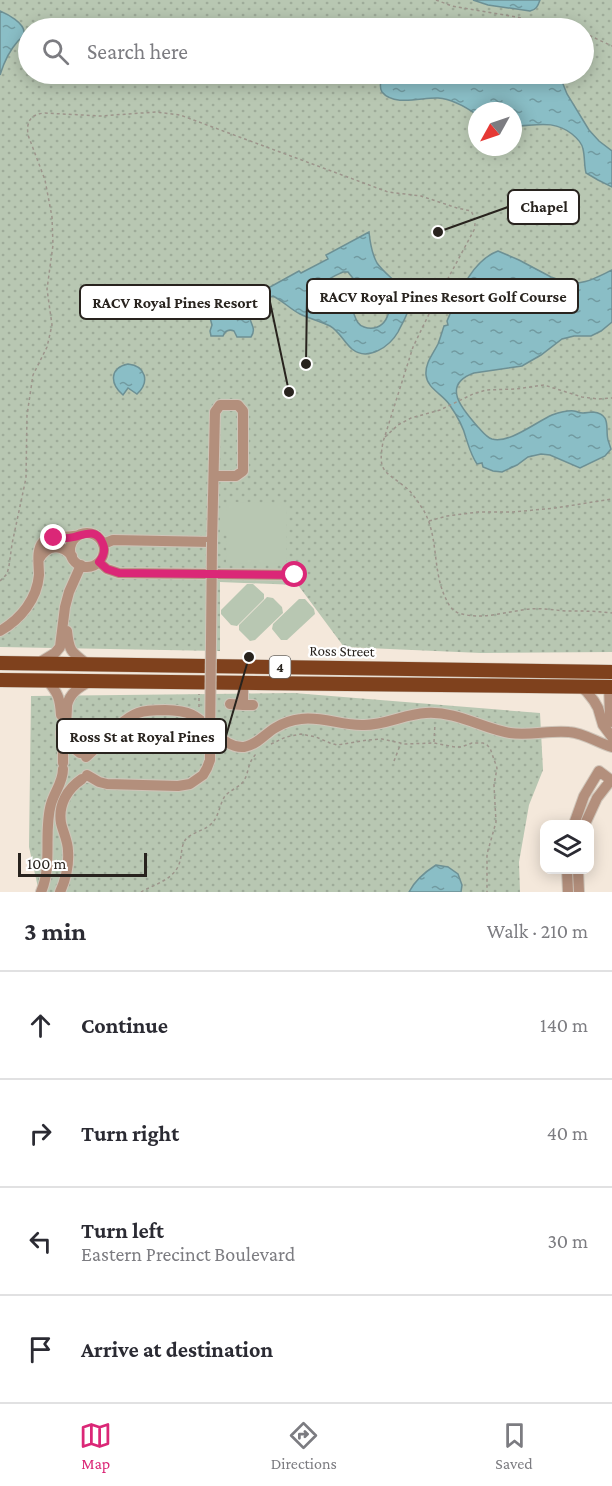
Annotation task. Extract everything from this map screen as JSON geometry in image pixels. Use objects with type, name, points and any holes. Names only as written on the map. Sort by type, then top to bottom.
[{"type":"main road","name":"Ross Street","points":[[0,663],[612,672]]},
{"type":"main road","points":[[586,672],[611,687]]},
{"type":"main road","name":"4","points":[[0,680],[611,687]]},
{"type":"street","points":[[83,755],[74,753],[65,758],[63,766],[66,776],[77,780],[84,777],[106,784],[164,785],[186,778],[197,771],[206,756],[214,412],[220,405],[238,405],[243,411],[243,471],[236,476],[214,476]]},
{"type":"street","points":[[0,631],[17,619],[31,602],[38,583],[40,546],[45,541],[51,538],[69,538],[79,535],[87,533],[93,534],[103,544],[104,554],[99,562],[88,567],[75,562],[70,550],[72,543],[79,535]]},
{"type":"street","points":[[103,544],[111,540],[212,542]]},
{"type":"street","points":[[39,560],[42,554],[55,548],[64,549],[72,556]]},
{"type":"street","points":[[99,562],[107,569],[122,573],[295,575]]},
{"type":"street","points":[[37,664],[56,653],[60,647],[65,607],[81,566]]},
{"type":"street","points":[[65,607],[69,645],[75,655],[87,664]]},
{"type":"street","points":[[41,892],[47,858],[49,813],[62,781],[63,766],[60,701],[55,689],[47,680]]},
{"type":"street","points":[[60,892],[68,862],[68,846],[61,822],[63,805],[71,787],[84,777],[90,766],[83,755],[75,750],[68,741],[67,705],[68,700],[77,689],[92,681]]},
{"type":"street","points":[[230,704],[248,705],[243,683]]},
{"type":"street","points":[[581,687],[594,701],[603,725],[612,737]]},
{"type":"street","points":[[611,687],[611,715]]},
{"type":"street","points":[[83,755],[130,717],[141,712],[156,710],[189,713],[225,742],[245,747],[275,728],[297,719],[309,718],[342,724],[368,725],[411,715],[435,713],[455,716],[510,733],[574,732],[612,747]]},
{"type":"street","points":[[576,820],[581,804],[599,771],[608,771],[611,780],[603,792],[601,791],[587,820]]},
{"type":"street","points":[[591,784],[601,791]]},
{"type":"street","points":[[567,874],[568,892]]},
{"type":"street","points":[[578,874],[579,892]]},
{"type":"path","points":[[436,0],[452,6],[521,18]]},
{"type":"path","points":[[594,38],[612,46]]},
{"type":"path","points":[[0,581],[7,574],[26,478],[27,415],[33,375],[47,347],[52,325],[47,289],[53,245],[52,217],[45,180],[27,128],[31,117],[38,114],[100,116],[156,112],[180,115],[377,189],[421,196],[471,211],[476,223],[474,230],[413,347],[384,437],[381,451],[382,467],[411,492],[429,521],[433,532],[434,556],[441,587],[454,611],[460,614],[493,615],[535,609],[612,613]]},
{"type":"path","points":[[384,437],[411,418],[440,410],[486,390],[544,385],[582,397],[612,398]]},
{"type":"path","points":[[429,521],[478,512],[548,509],[612,499]]},
{"type":"path","points":[[199,693],[199,711]]},
{"type":"path","points":[[192,722],[186,733],[207,741]]},
{"type":"path","points":[[434,743],[435,724]]},
{"type":"path","points":[[269,745],[285,737],[302,734],[337,745],[375,739],[401,743],[434,743],[455,747],[472,743],[487,745],[496,763],[497,774],[494,785],[496,816],[488,849],[487,892]]},
{"type":"path","points":[[394,761],[401,743]]},
{"type":"path","points":[[141,892],[168,878],[176,870],[180,864],[184,841],[211,825],[224,799],[232,789],[242,784],[250,762],[261,750]]},
{"type":"green space","points":[[0,0],[612,0],[612,652],[481,653],[344,647],[298,585],[220,582],[220,651],[0,647]]},
{"type":"green space","points":[[227,502],[287,503],[286,564],[226,563],[227,532],[220,532],[220,511],[226,511]]},
{"type":"green space","points":[[247,584],[253,584],[264,594],[264,599],[237,626],[231,625],[221,614],[221,610]]},
{"type":"green space","points":[[267,597],[273,598],[282,607],[283,613],[255,640],[250,641],[239,630],[239,625]]},
{"type":"green space","points":[[299,599],[305,599],[314,609],[315,614],[287,640],[281,640],[272,629],[273,624]]},
{"type":"green space","points":[[294,693],[540,713],[543,770],[529,805],[519,862],[520,892],[39,892],[29,847],[31,696]]},
{"type":"water","points":[[473,0],[540,0],[534,10],[530,11],[488,5]]},
{"type":"water","points":[[0,11],[18,21],[18,41],[9,53],[0,75]]},
{"type":"water","points":[[380,84],[563,84],[589,130],[612,151],[612,187],[586,173],[582,145],[565,129],[544,124],[522,125],[522,102],[468,102],[468,109],[443,99],[394,99],[387,97],[381,90]]},
{"type":"water","points":[[369,232],[377,263],[401,288],[408,302],[406,315],[398,332],[384,347],[371,353],[358,353],[330,326],[300,314],[273,296],[266,299],[249,315],[253,328],[251,337],[237,337],[234,331],[230,330],[223,336],[211,336],[212,325],[209,314],[244,294],[250,298],[299,271],[301,273],[328,259],[326,255]],"holes":[[[343,272],[348,272],[359,284],[377,290],[385,296],[388,302],[388,314],[386,320],[377,327],[361,325],[346,303],[325,292],[323,288],[326,282]]]},
{"type":"water","points":[[498,251],[562,282],[577,283],[612,270],[612,322],[601,331],[591,336],[562,339],[522,366],[474,373],[458,384],[456,391],[466,413],[484,434],[492,439],[499,440],[514,435],[552,415],[563,412],[599,413],[605,419],[611,449],[605,456],[580,468],[550,455],[541,454],[528,457],[502,472],[483,467],[482,463],[477,464],[457,416],[427,380],[428,363],[444,326],[448,325],[447,321],[466,280],[480,263]]},
{"type":"water","points":[[128,364],[139,368],[145,380],[137,394],[128,388],[123,395],[116,386],[114,377],[117,369]]},
{"type":"water","points":[[436,865],[448,867],[458,874],[462,885],[461,892],[409,892],[428,870]]},
{"type":"place","name":"Chapel","points":[[438,232]]},
{"type":"place","name":"RACV Royal Pines Resort Golf Course","points":[[306,364]]},
{"type":"place","name":"RACV Royal Pines Resort","points":[[289,392]]},
{"type":"place","name":"Ross St at Royal Pines","points":[[249,657]]},
{"type":"route","points":[[54,538],[71,537],[84,533],[96,535],[104,547],[103,557],[99,562],[107,569],[119,573],[295,575]]}]
